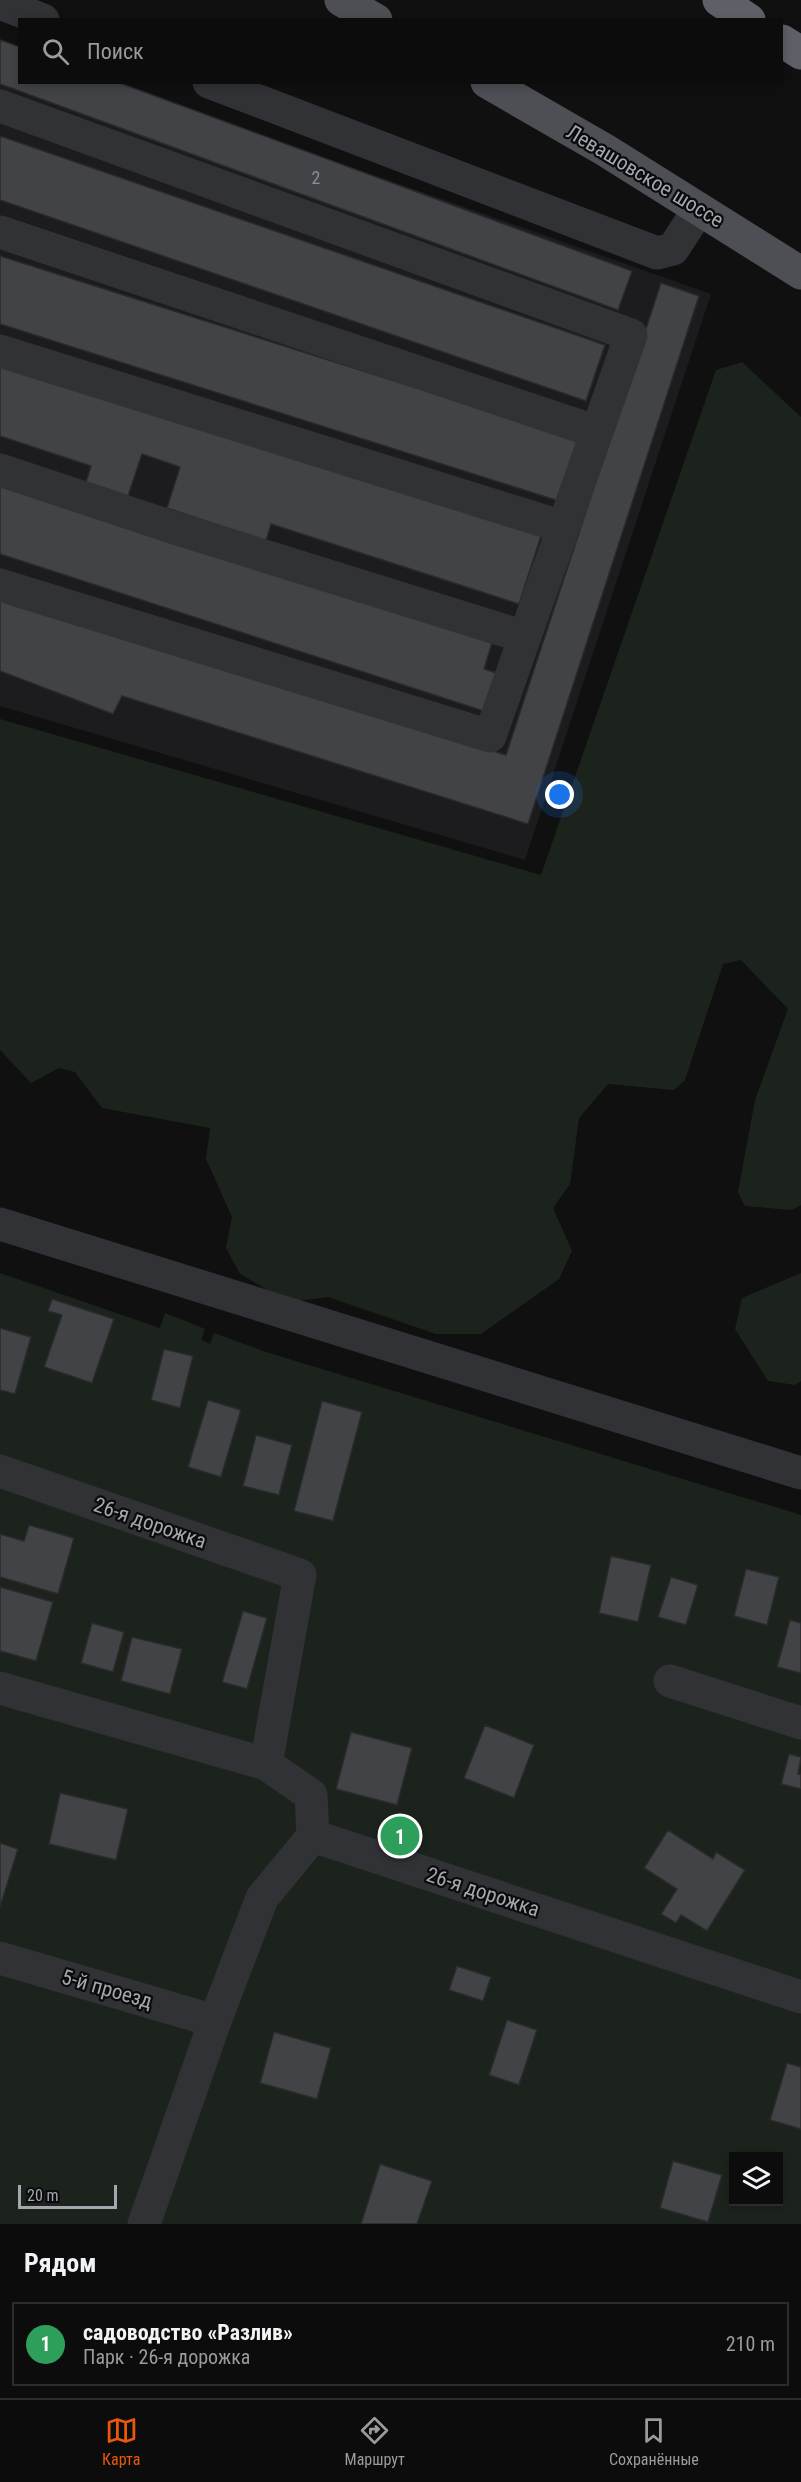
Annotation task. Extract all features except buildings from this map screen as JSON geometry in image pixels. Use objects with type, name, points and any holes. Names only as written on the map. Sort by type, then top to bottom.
[{"type":"highway","points":[[719,0],[746,18]]},
{"type":"highway","points":[[783,42],[801,53]]},
{"type":"main road","points":[[341,0],[372,18]]},
{"type":"main road","name":"Левашовское шоссе","points":[[490,84],[605,150],[801,273]]},
{"type":"street","points":[[0,3],[38,18]]},
{"type":"street","points":[[214,84],[657,253],[673,249],[699,209]]},
{"type":"street","points":[[0,106],[631,336],[490,736],[0,585]]},
{"type":"street","points":[[0,232],[597,432]]},
{"type":"street","points":[[0,351],[563,527]]},
{"type":"street","points":[[0,470],[178,529],[525,637]]},
{"type":"street","points":[[0,1224],[801,1473]]},
{"type":"street","name":"26-я дорожка","points":[[0,1472],[300,1575],[266,1764]]},
{"type":"street","points":[[670,1681],[801,1723]]},
{"type":"street","points":[[0,1688],[266,1764],[311,1795],[314,1836],[262,1898],[215,2020],[144,2224]]},
{"type":"street","name":"26-я дорожка","points":[[314,1836],[801,1997]]},
{"type":"street","name":"5-й проезд","points":[[0,1958],[215,2020]]},
{"type":"shaded area","points":[[0,42],[18,78],[18,84],[116,84],[711,294],[525,860],[0,706]]},
{"type":"shaded area","points":[[742,362],[801,417],[801,1205],[792,1210],[745,1206],[738,1192],[755,1100],[788,1009],[741,960],[723,964],[685,1080],[674,1090],[608,1084],[579,1118],[570,1184],[553,1208],[572,1251],[559,1279],[481,1334],[436,1334],[328,1297],[288,1302],[240,1274],[226,1248],[232,1217],[206,1159],[210,1128],[102,1108],[75,1072],[59,1068],[31,1083],[0,1050],[0,719],[541,875],[716,370]]},
{"type":"shaded area","points":[[0,1273],[160,1328],[165,1313],[205,1329],[201,1340],[210,1344],[214,1333],[266,1352],[801,1515],[801,2224],[0,2224]]},
{"type":"shaded area","points":[[801,1273],[801,1381],[795,1385],[768,1381],[735,1329],[742,1298]]},
{"type":"place","name":"садоводство «Разлив»","points":[[400,1836]]}]
